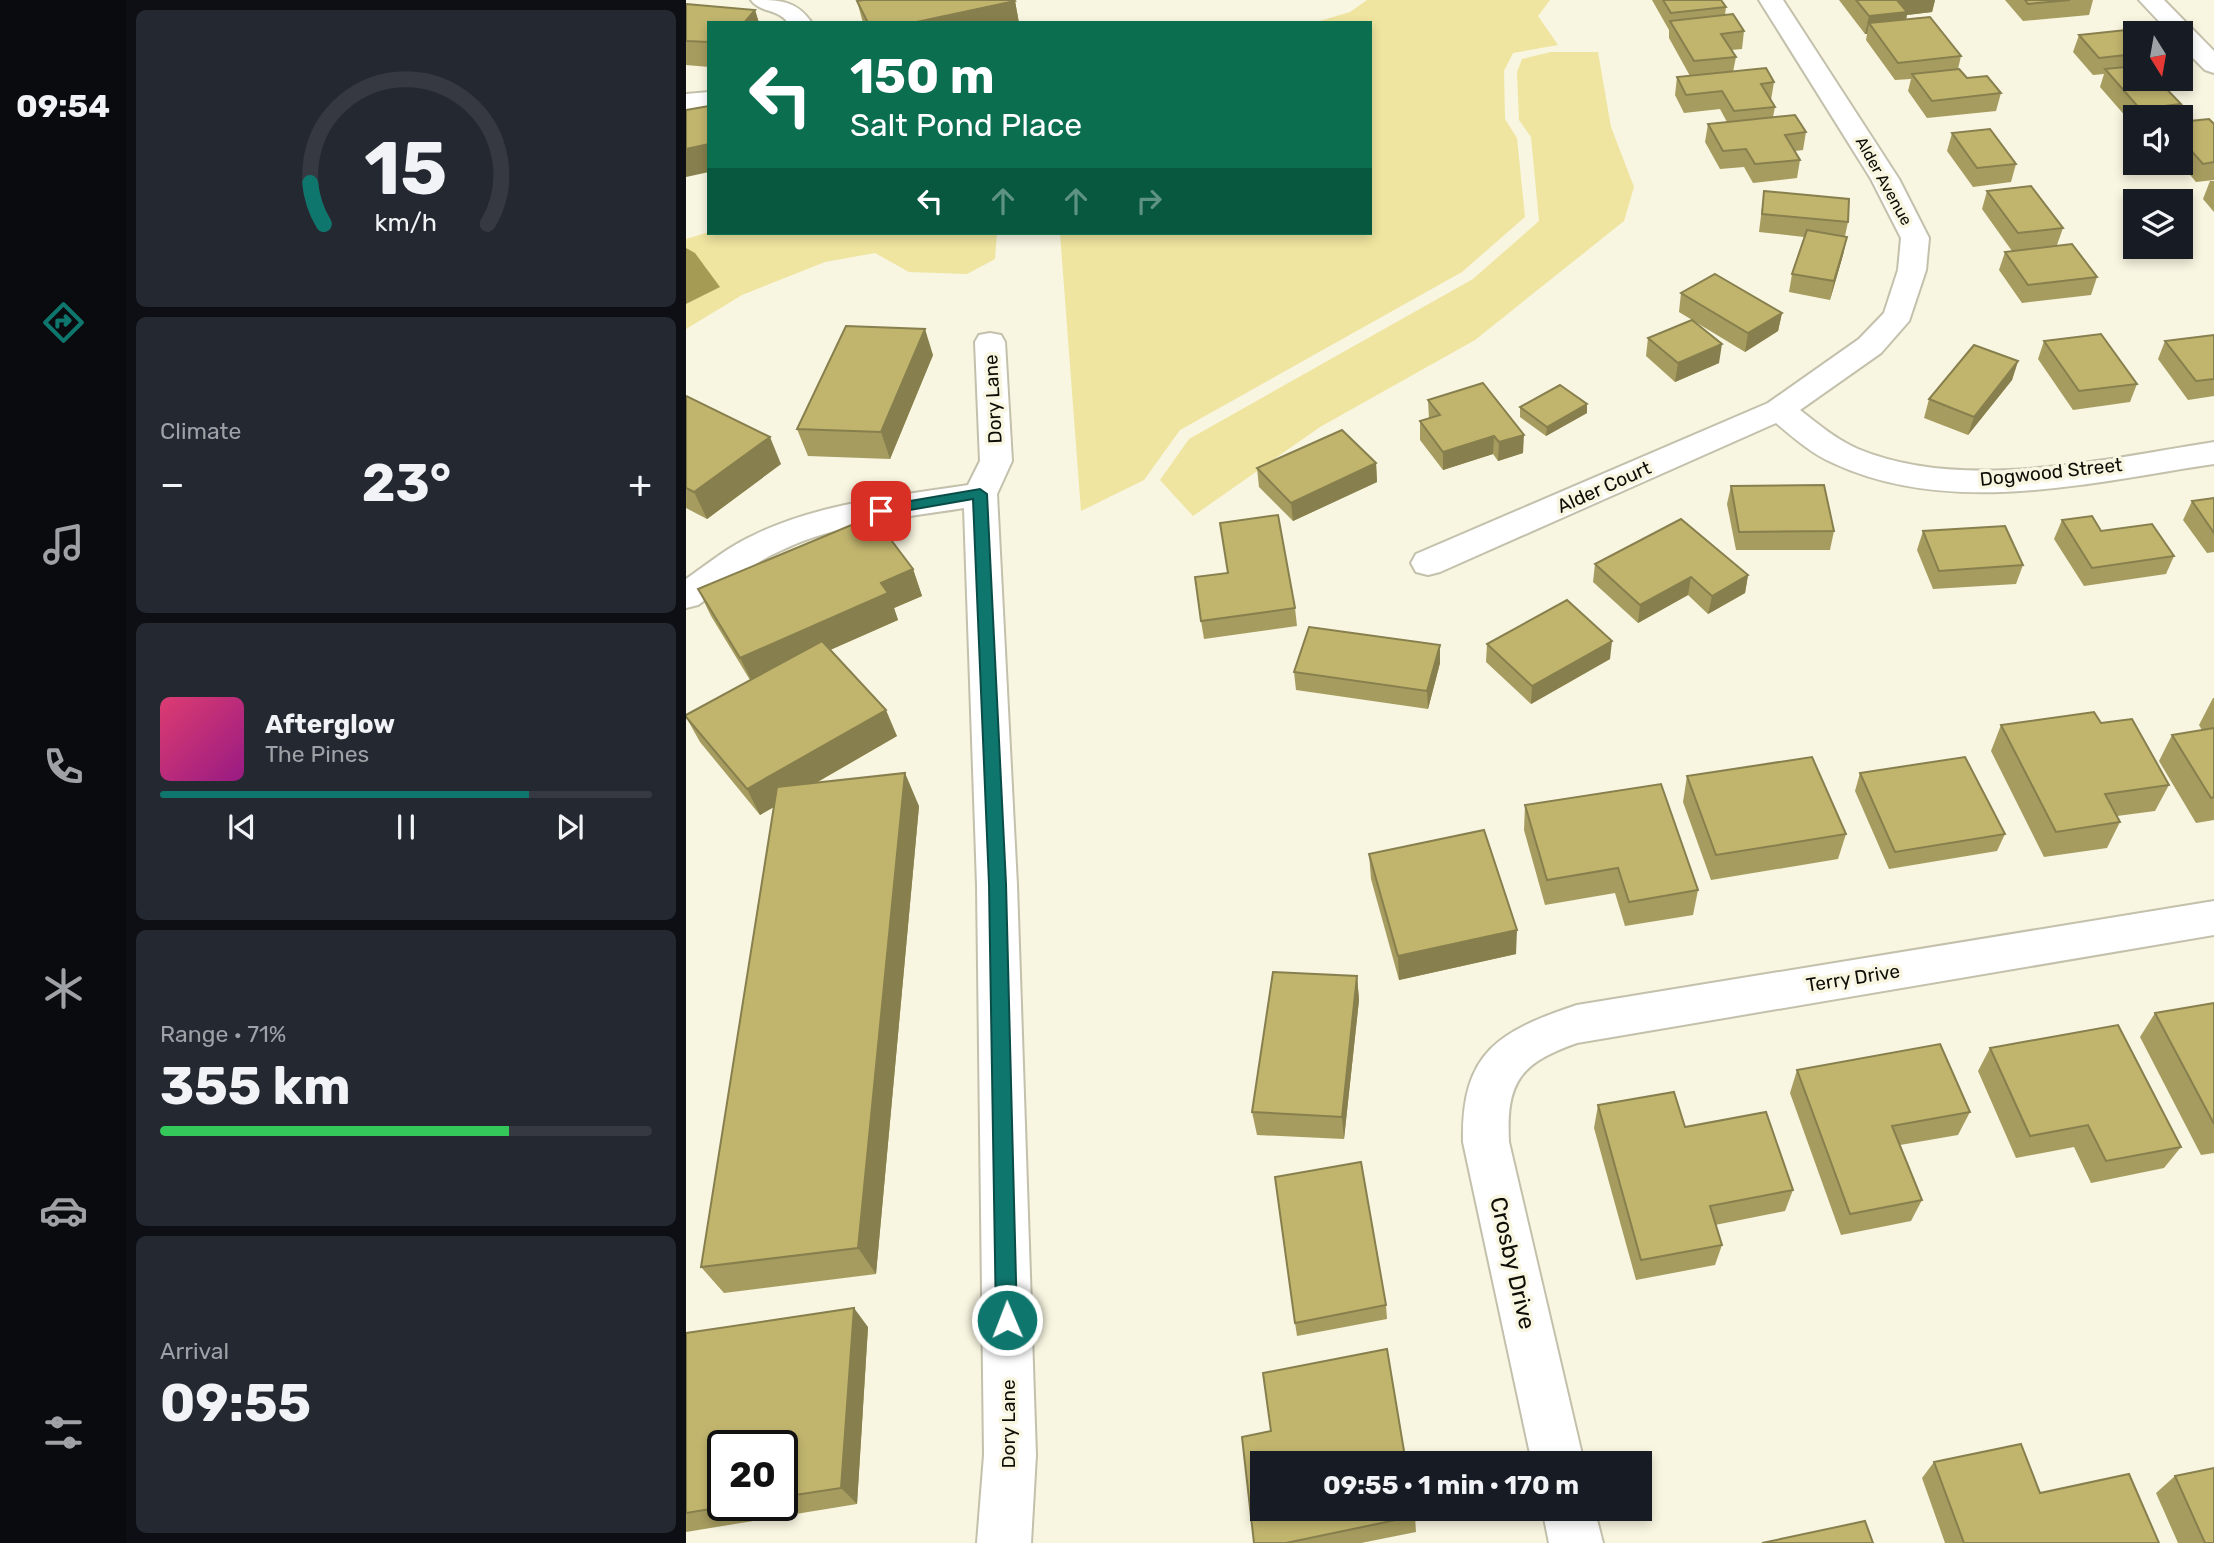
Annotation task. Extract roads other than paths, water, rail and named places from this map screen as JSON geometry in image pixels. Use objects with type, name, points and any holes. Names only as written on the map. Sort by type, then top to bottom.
[{"type":"street","points":[[763,0],[793,11],[799,21]]},
{"type":"street","name":"Alder Avenue","points":[[1771,0],[1885,179],[1915,238],[1912,270],[1898,315],[1870,346],[1779,410]]},
{"type":"street","points":[[2151,0],[2214,65]]},
{"type":"street","points":[[686,102],[707,100]]},
{"type":"street","name":"Dory Lane","points":[[990,342],[996,461],[980,494],[997,884],[1010,1455],[1004,1543]]},
{"type":"street","name":"Dogwood Street","points":[[1779,410],[1846,456],[1901,473],[1938,478],[1986,481],[2022,478],[2214,453]]},
{"type":"street","name":"Alder Court","points":[[1428,563],[1779,410]]},
{"type":"street","points":[[686,596],[765,544],[831,519],[980,494]]},
{"type":"street","name":"Terry Drive","points":[[1501,1064],[1537,1037],[1577,1024],[2214,918]]},
{"type":"street","name":"Crosby Drive","points":[[1501,1064],[1485,1105],[1486,1142],[1555,1451]]},
{"type":"street","points":[[1571,1521],[1576,1543]]}]
